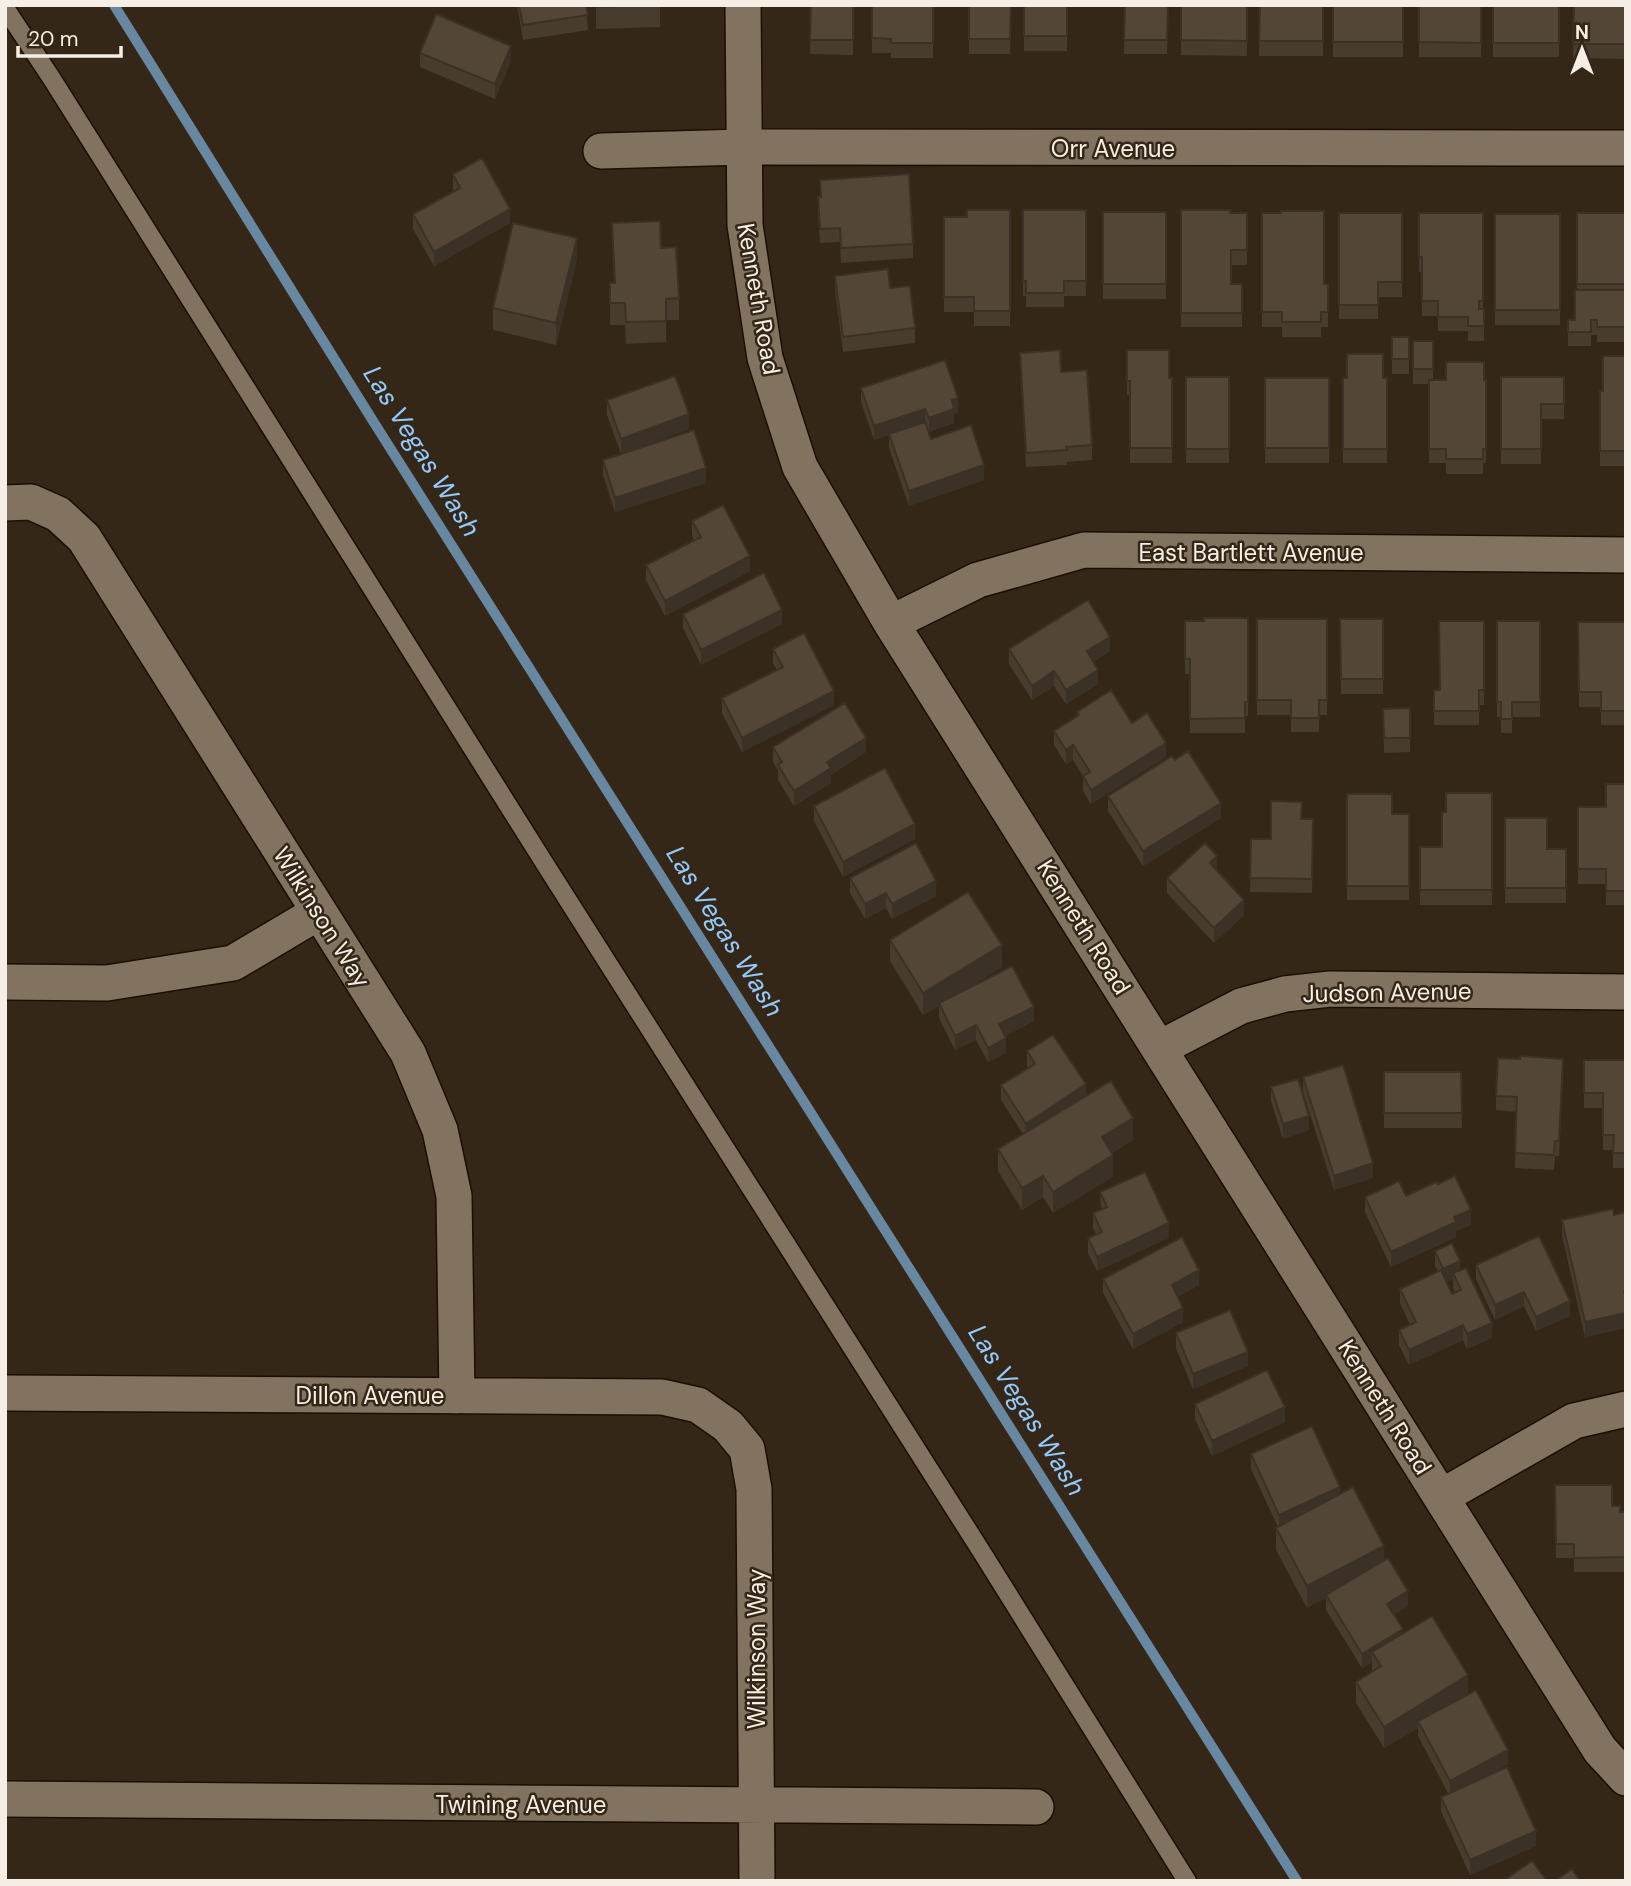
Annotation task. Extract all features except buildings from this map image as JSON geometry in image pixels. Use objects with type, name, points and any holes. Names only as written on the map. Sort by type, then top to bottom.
[{"type":"street","name":"Kenneth Road","points":[[743,5],[745,225],[765,358],[800,467],[891,623],[1600,1750],[1626,1778]]},
{"type":"street","name":"Orr Avenue","points":[[601,151],[744,147],[1626,148]]},
{"type":"street","name":"Wilkinson Way","points":[[18,502],[58,514],[84,538],[408,1053],[440,1130],[454,1196],[457,1396]]},
{"type":"street","name":"East Bartlett Avenue","points":[[891,623],[978,580],[1084,550],[1626,555]]},
{"type":"street","points":[[5,982],[107,983],[233,962],[319,912]]},
{"type":"street","name":"Judson Avenue","points":[[1160,1048],[1241,1006],[1285,994],[1330,989],[1626,992]]},
{"type":"street","name":"Dillon Avenue","points":[[5,1393],[662,1397],[698,1405],[728,1426]]},
{"type":"street","points":[[1441,1497],[1574,1421],[1626,1409]]},
{"type":"street","name":"Wilkinson Way","points":[[728,1426],[747,1449],[754,1489],[757,1881]]},
{"type":"street","name":"Twining Avenue","points":[[5,1799],[1036,1807]]},
{"type":"lane","points":[[5,8],[1187,1881]]},
{"type":"waterway","name":"Las Vegas Wash","points":[[114,5],[373,421],[1297,1881]]}]
